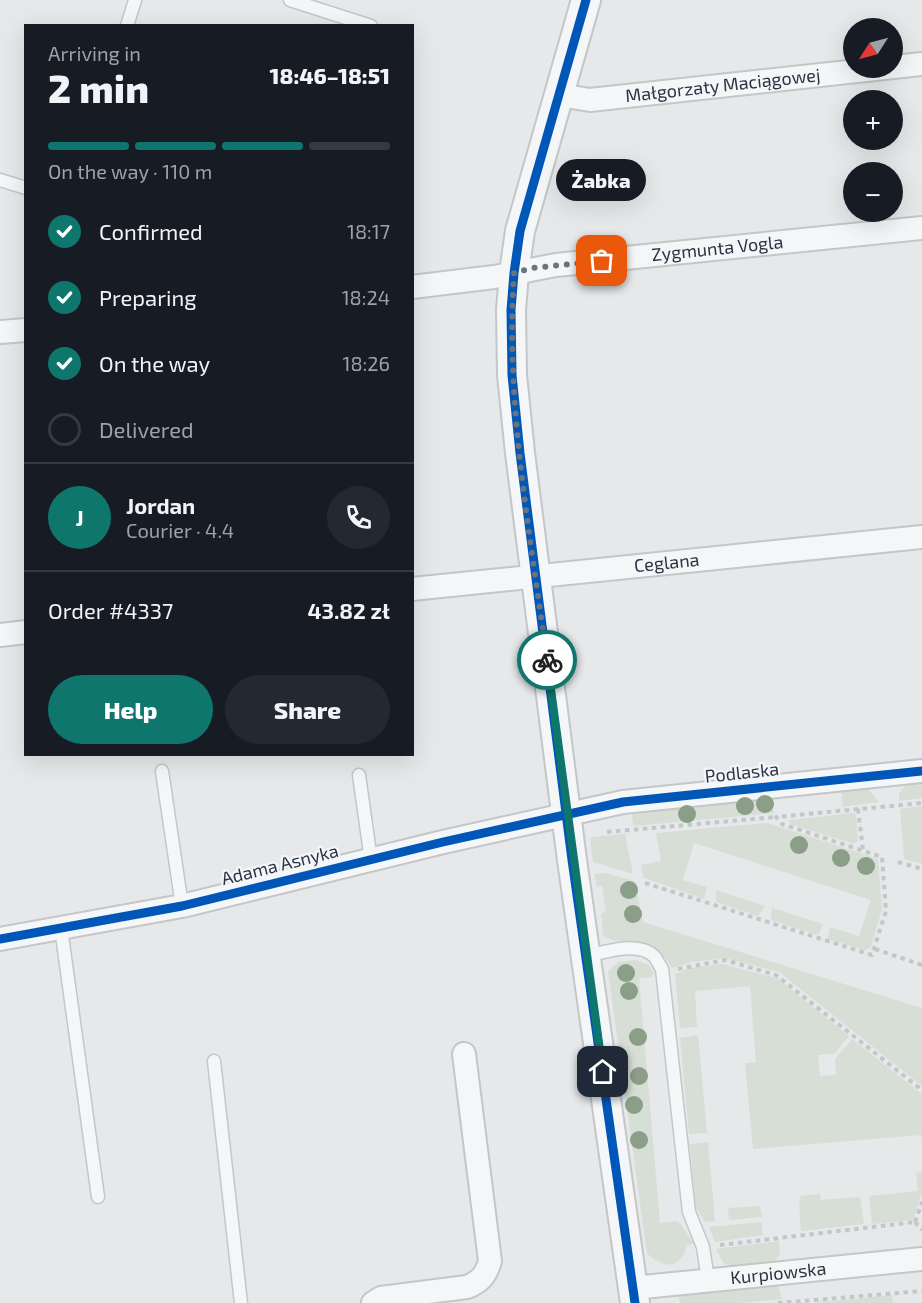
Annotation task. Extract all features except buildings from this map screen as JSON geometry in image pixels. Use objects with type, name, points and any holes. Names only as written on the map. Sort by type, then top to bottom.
[{"type":"street","points":[[586,0],[520,231],[511,310],[512,375],[566,814],[634,1296]]},
{"type":"street","name":"Małgorzaty Maciągowej","points":[[559,95],[590,100],[922,64]]},
{"type":"street","name":"Zygmunta Vogla","points":[[414,287],[568,264],[922,228]]},
{"type":"street","points":[[0,333],[24,330]]},
{"type":"street","name":"Ceglana","points":[[414,589],[922,537]]},
{"type":"street","points":[[0,635],[24,632]]},
{"type":"street","name":"Podlaska","points":[[566,814],[623,802],[922,771]]},
{"type":"street","name":"Adama Asnyka","points":[[0,939],[182,906],[566,814]]},
{"type":"street","points":[[373,1303],[381,1298],[467,1287],[478,1282],[486,1272],[490,1261],[464,1054]]},
{"type":"street","name":"Kurpiowska","points":[[634,1296],[708,1280],[922,1259]]},
{"type":"lane","points":[[128,24],[135,0]]},
{"type":"lane","points":[[290,0],[365,24]]},
{"type":"lane","points":[[0,180],[24,187]]},
{"type":"lane","points":[[162,771],[182,906]]},
{"type":"lane","points":[[358,775],[371,860]]},
{"type":"lane","points":[[61,928],[98,1197]]},
{"type":"lane","points":[[586,956],[635,948],[644,950],[654,957],[663,973],[688,1212],[703,1247],[708,1280]]},
{"type":"lane","points":[[214,1060],[241,1303]]},
{"type":"path","points":[[600,832],[922,803]]},
{"type":"path","points":[[858,809],[863,850]]},
{"type":"path","points":[[645,883],[872,955],[886,906],[882,857],[782,824],[776,817]]},
{"type":"path","points":[[898,862],[922,869]]},
{"type":"path","points":[[875,949],[922,965]]},
{"type":"path","points":[[663,973],[694,964],[725,960],[776,975],[922,1090]]},
{"type":"path","points":[[915,1222],[922,1202]]},
{"type":"path","points":[[703,1247],[915,1222]]},
{"type":"path","points":[[915,1222],[922,1230]]},
{"type":"path","points":[[778,1303],[899,1291],[922,1291]]},
{"type":"shaded area","points":[[922,782],[922,798],[899,801],[899,794],[906,784]]},
{"type":"shaded area","points":[[867,787],[879,802],[843,807],[841,790]]},
{"type":"shaded area","points":[[770,796],[774,813],[634,826],[632,820],[634,811]]},
{"type":"shaded area","points":[[922,806],[922,864],[904,859],[900,809]]},
{"type":"shaded area","points":[[853,813],[856,815],[858,841],[854,844],[790,824],[789,820]]},
{"type":"shaded area","points":[[768,823],[878,859],[882,909],[871,947],[865,950],[828,939],[830,927],[859,936],[871,900],[694,843],[683,880],[707,887],[704,899],[644,878],[641,865],[661,861],[656,833]]},
{"type":"shaded area","points":[[625,834],[633,874],[593,862],[590,840],[592,837]]},
{"type":"shaded area","points":[[605,873],[635,881],[643,922],[922,1008],[922,1086],[779,972],[725,958],[692,962],[672,968],[664,956],[649,945],[624,942],[603,936],[601,914],[606,911],[602,886],[597,887],[594,874]]},
{"type":"shaded area","points":[[716,890],[765,906],[758,916],[716,902]]},
{"type":"shaded area","points":[[772,908],[823,924],[818,935],[771,920]]},
{"type":"shaded area","points":[[636,960],[649,965],[654,973],[651,977],[639,978],[660,1223],[676,1221],[680,1223],[694,1244],[687,1245],[681,1259],[671,1264],[653,1259],[647,1253],[608,971],[619,962]]},
{"type":"shaded area","points":[[722,964],[777,978],[849,1036],[834,1054],[818,1055],[820,1076],[836,1075],[835,1059],[852,1039],[922,1094],[922,1140],[921,1135],[753,1149],[745,1063],[756,1062],[750,986],[695,991],[697,1027],[680,1028],[675,974],[690,968]]},
{"type":"shaded area","points":[[698,1035],[707,1133],[689,1134],[680,1038]]},
{"type":"shaded area","points":[[708,1142],[715,1221],[705,1222],[696,1208],[690,1144]]},
{"type":"shaded area","points":[[922,1172],[922,1192],[913,1220],[872,1224],[869,1196],[918,1191],[916,1173]]},
{"type":"shaded area","points":[[820,1194],[821,1200],[860,1197],[864,1224],[801,1231],[800,1196]]},
{"type":"shaded area","points":[[760,1206],[762,1217],[729,1220],[728,1208]]},
{"type":"shaded area","points":[[761,1222],[763,1235],[715,1242],[709,1227]]},
{"type":"shaded area","points":[[779,1241],[780,1253],[775,1261],[731,1266],[723,1263],[716,1249]]},
{"type":"shaded area","points":[[777,1284],[782,1299],[741,1303],[680,1303],[678,1293]]},
{"type":"shaded area","points":[[892,1295],[893,1303],[814,1303]]},
{"type":"cycle path","points":[[586,0],[520,231],[511,310],[512,375],[572,860],[635,1303]]},
{"type":"cycle path","points":[[0,939],[182,906],[443,842],[623,802],[922,771]]},
{"type":"way so far","points":[[547,660],[512,375],[511,310],[514,273],[532,268],[602,261]]},
{"type":"place","name":"Żabka","points":[[602,261]]},
{"type":"route","points":[[547,660],[572,860],[603,1072]]}]
